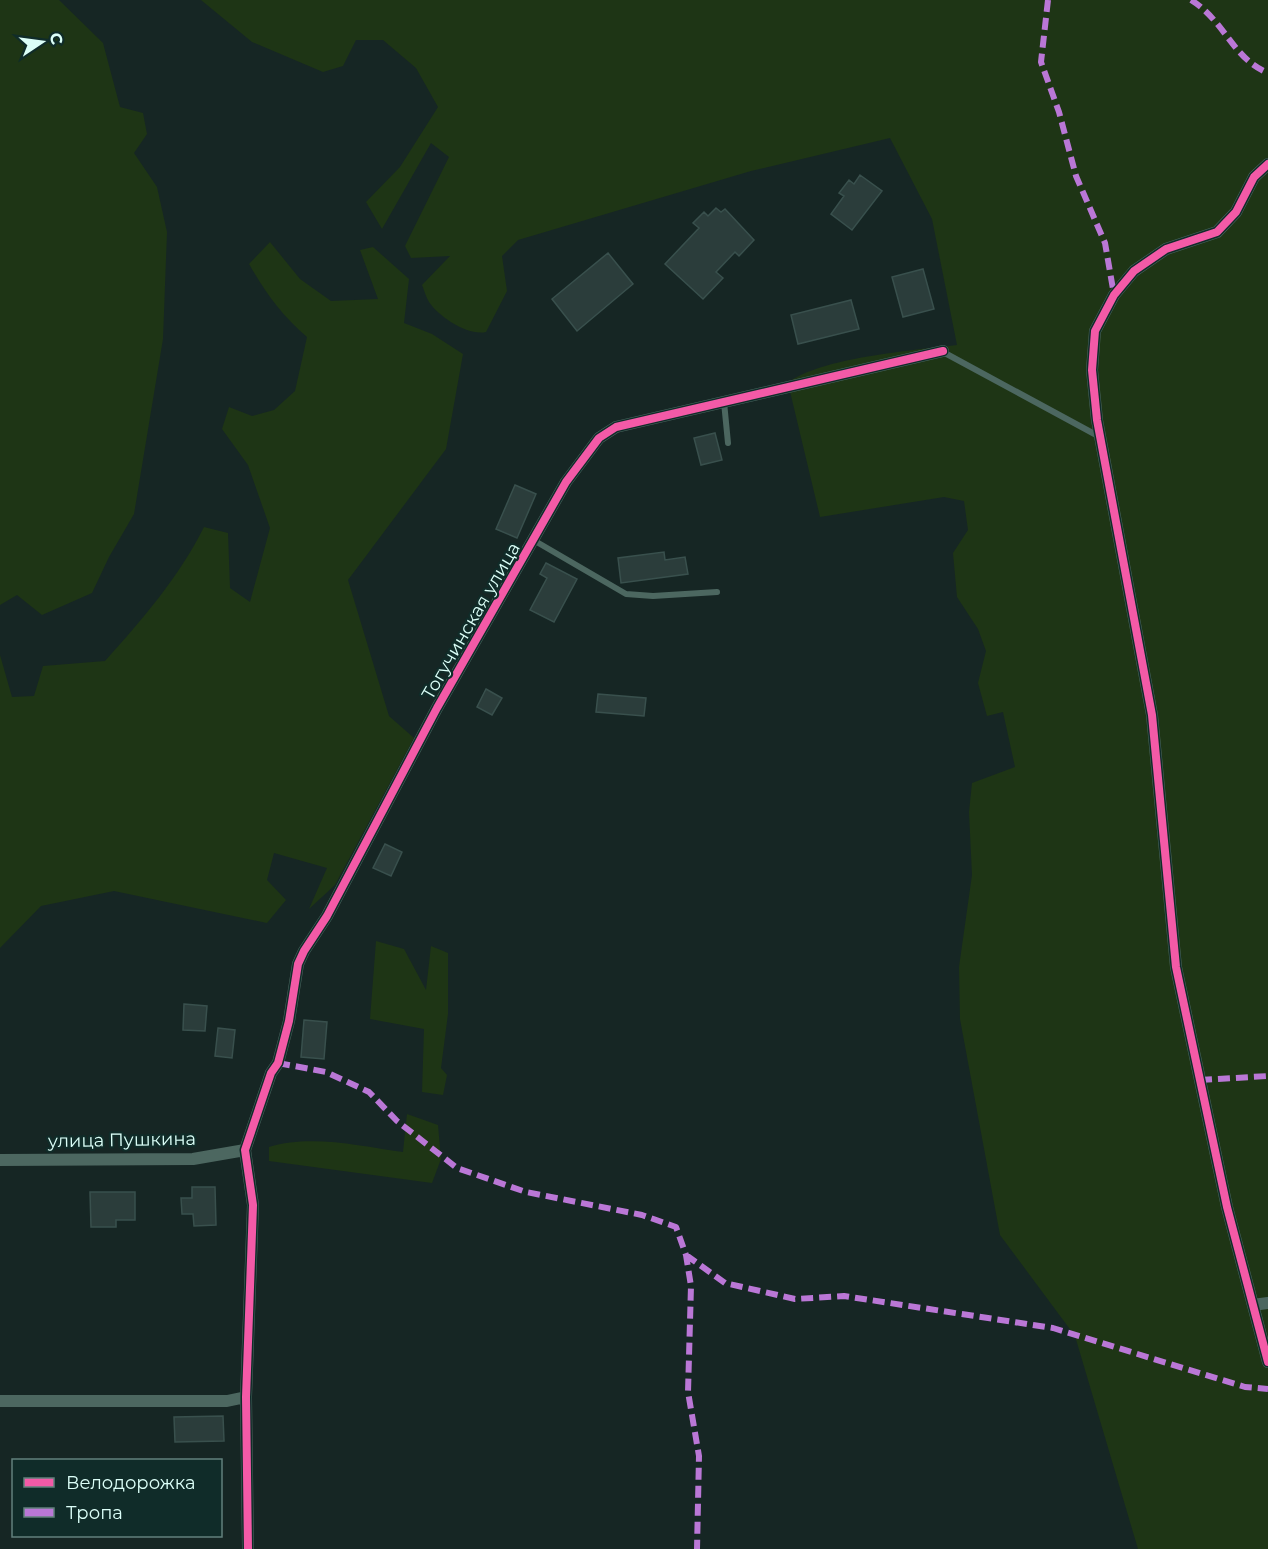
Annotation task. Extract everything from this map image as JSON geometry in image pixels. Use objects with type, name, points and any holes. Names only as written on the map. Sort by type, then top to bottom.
[{"type":"street","points":[[1268,164],[1254,177],[1236,212],[1217,232],[1166,249],[1134,271],[1113,295],[1095,331],[1092,370],[1101,437],[1152,715],[1176,967],[1227,1207],[1268,1362]]},
{"type":"street","name":"Тогучинская улица","points":[[245,1150],[271,1073],[278,1063],[289,1020],[298,964],[304,951],[327,916],[437,708],[566,482],[599,438],[616,427],[943,351]]},
{"type":"street","points":[[245,1150],[253,1205],[246,1397],[248,1549]]},
{"type":"street","name":"улица Пушкина","points":[[0,1161],[193,1159],[245,1150]]},
{"type":"street","points":[[1252,1305],[1268,1303]]},
{"type":"street","points":[[0,1401],[226,1401],[246,1397]]},
{"type":"lane","points":[[943,351],[1101,437]]},
{"type":"lane","points":[[724,402],[728,444]]},
{"type":"lane","points":[[534,541],[626,594],[653,596],[717,592]]},
{"type":"green space","points":[[0,0],[59,0],[103,43],[120,107],[143,113],[147,134],[134,153],[157,187],[167,232],[163,339],[134,514],[109,557],[92,593],[42,615],[17,595],[0,605]]},
{"type":"green space","points":[[201,0],[1268,0],[1268,1549],[1138,1549],[1075,1336],[1000,1235],[960,1019],[959,967],[972,875],[969,812],[972,783],[1015,767],[1003,712],[987,716],[978,683],[986,651],[978,629],[957,597],[953,553],[968,530],[964,501],[944,497],[820,517],[788,383],[802,374],[844,361],[957,345],[932,219],[890,138],[751,171],[518,240],[502,256],[507,291],[486,332],[471,331],[454,324],[440,314],[429,302],[422,285],[450,256],[411,258],[405,246],[449,157],[431,143],[382,229],[366,202],[400,167],[438,107],[416,68],[383,40],[356,40],[343,66],[323,72],[252,42]]},
{"type":"green space","points":[[270,242],[300,279],[331,301],[378,299],[360,250],[373,247],[409,279],[404,323],[432,334],[463,354],[446,449],[348,580],[389,716],[414,738],[335,885],[309,909],[327,868],[274,853],[267,880],[286,900],[267,923],[114,891],[41,906],[0,948],[0,655],[12,697],[34,696],[43,666],[105,661],[171,581],[204,527],[228,533],[230,588],[250,602],[270,528],[248,465],[222,429],[229,407],[252,416],[274,410],[295,391],[307,337],[275,303],[249,264]]},
{"type":"green space","points":[[376,941],[404,949],[426,990],[431,946],[448,953],[448,1014],[441,1068],[447,1075],[443,1095],[422,1092],[424,1029],[370,1019]]},
{"type":"green space","points":[[407,1114],[438,1125],[441,1159],[432,1183],[269,1161],[269,1147],[302,1141],[336,1142],[403,1152]]},
{"type":"building","points":[[860,175],[882,191],[852,230],[831,214],[844,196],[839,193],[849,180],[854,184]]},
{"type":"building","points":[[716,208],[721,212],[725,209],[754,240],[739,256],[735,252],[716,272],[723,278],[703,299],[665,264],[699,228],[693,223],[704,212],[708,216]]},
{"type":"building","points":[[608,253],[633,284],[577,331],[552,299]]},
{"type":"building","points":[[923,269],[934,309],[903,317],[892,277]]},
{"type":"building","points":[[851,300],[859,329],[798,344],[791,315]]},
{"type":"building","points":[[715,433],[722,460],[701,465],[694,438]]},
{"type":"building","points":[[515,485],[536,494],[517,538],[496,529]]},
{"type":"building","points":[[664,552],[665,560],[685,557],[688,574],[621,583],[618,558]]},
{"type":"building","points":[[546,563],[577,579],[554,622],[530,610],[547,578],[540,574]]},
{"type":"building","points":[[486,689],[502,698],[492,715],[477,707]]},
{"type":"building","points":[[598,694],[646,698],[644,716],[596,712]]},
{"type":"building","points":[[385,844],[402,852],[391,876],[373,868]]},
{"type":"building","points":[[184,1004],[207,1006],[205,1031],[183,1030]]},
{"type":"building","points":[[304,1020],[327,1022],[324,1059],[301,1057]]},
{"type":"building","points":[[218,1028],[235,1030],[232,1058],[215,1056]]},
{"type":"building","points":[[192,1187],[215,1187],[216,1225],[194,1226],[193,1214],[182,1214],[181,1198],[192,1198]]},
{"type":"building","points":[[90,1192],[135,1192],[135,1220],[116,1220],[116,1227],[91,1227]]},
{"type":"building","points":[[223,1416],[224,1441],[175,1442],[174,1417]]},
{"type":"marked path","points":[[1048,0],[1041,62],[1059,112],[1076,176],[1105,243],[1114,295]]},
{"type":"marked path","points":[[1191,0],[1212,18],[1246,58],[1268,73]]},
{"type":"marked path","points":[[278,1063],[326,1072],[369,1092],[397,1121],[457,1168],[526,1192],[642,1215],[676,1227],[686,1255],[691,1286],[688,1392],[699,1456],[697,1549]]},
{"type":"marked path","points":[[1200,1080],[1268,1076]]},
{"type":"marked path","points":[[686,1255],[725,1283],[795,1299],[844,1296],[1053,1328],[1245,1387],[1268,1389]]},
{"type":"cycle path","points":[[1268,164],[1254,177],[1236,212],[1217,232],[1166,249],[1134,271],[1114,295],[1095,331],[1092,370],[1097,420],[1152,715],[1176,967],[1227,1207],[1268,1362]]},
{"type":"cycle path","points":[[248,1549],[246,1397],[253,1205],[245,1150],[271,1073],[278,1063],[289,1021],[298,964],[327,916],[437,708],[566,482],[599,438],[616,427],[943,351]]}]
